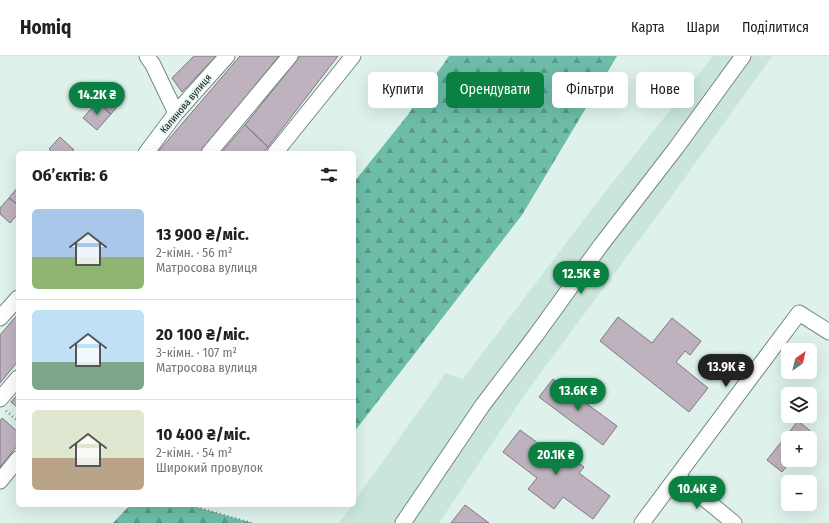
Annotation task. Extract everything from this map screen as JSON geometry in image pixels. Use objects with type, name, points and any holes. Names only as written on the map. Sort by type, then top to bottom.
[{"type":"street","points":[[147,56],[153,65],[176,113]]},
{"type":"street","name":"Калинова вулиця","points":[[148,151],[176,113],[227,56]]},
{"type":"street","points":[[211,151],[290,56]]},
{"type":"street","points":[[277,151],[353,56]]},
{"type":"street","points":[[403,523],[482,406],[536,335],[601,245],[676,148],[743,56]]},
{"type":"street","points":[[0,318],[16,300]]},
{"type":"street","points":[[642,523],[799,313],[829,332]]},
{"type":"street","points":[[0,399],[16,380]]},
{"type":"street","points":[[0,481],[16,461]]},
{"type":"street","points":[[677,476],[734,523]]},
{"type":"path","points":[[0,406],[16,419]]},
{"type":"path","points":[[196,507],[252,523]]},
{"type":"shaded area","points":[[713,56],[772,56],[666,204],[527,391],[439,523],[339,523],[351,507],[356,507],[356,499],[446,373],[463,379],[598,201],[672,108],[694,108],[694,80]]},
{"type":"green space","points":[[449,56],[617,56],[607,72],[552,72],[552,108],[586,108],[522,215],[356,429],[356,180],[413,108],[438,108],[438,72]]},
{"type":"green space","points":[[128,507],[196,507],[252,523],[113,523]]},
{"type":"building","points":[[194,56],[216,56],[182,92],[172,78]]},
{"type":"building","points":[[240,56],[279,56],[202,151],[159,151]]},
{"type":"building","points":[[300,56],[338,56],[268,147],[245,125]]},
{"type":"building","points":[[109,89],[122,101],[111,114],[97,102]]},
{"type":"building","points":[[97,102],[111,114],[97,130],[83,118]]},
{"type":"building","points":[[245,125],[268,147],[265,151],[223,151]]},
{"type":"building","points":[[60,137],[74,150],[51,151],[49,149]]},
{"type":"building","points":[[16,189],[16,203],[9,198]]},
{"type":"building","points":[[9,198],[16,203],[16,216],[10,223],[0,214],[0,208]]},
{"type":"building","points":[[16,316],[16,363],[0,383],[0,335]]},
{"type":"building","points":[[618,317],[652,343],[672,318],[701,341],[690,355],[685,351],[676,362],[708,388],[689,412],[600,341]]},
{"type":"building","points":[[553,379],[617,426],[603,445],[539,397]]},
{"type":"building","points":[[16,396],[16,406],[11,402]]},
{"type":"building","points":[[2,418],[16,430],[16,447],[0,467],[0,421]]},
{"type":"building","points":[[796,423],[800,423],[810,431],[790,431]]},
{"type":"building","points":[[520,430],[556,456],[561,450],[584,467],[579,473],[610,496],[593,519],[563,497],[554,509],[528,489],[537,478],[503,452]]},
{"type":"building","points":[[781,442],[781,467],[786,467],[782,472],[767,460]]},
{"type":"building","points":[[465,505],[489,523],[451,523]]}]
